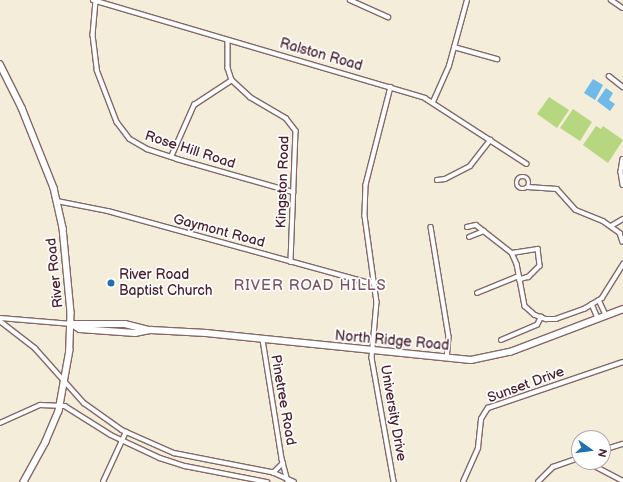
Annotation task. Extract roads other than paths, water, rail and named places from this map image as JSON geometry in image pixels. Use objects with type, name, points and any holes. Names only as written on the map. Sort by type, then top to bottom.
[{"type":"main road","name":"River Road","points":[[0,64],[44,161],[57,201],[66,254],[72,324],[65,384],[60,405],[52,431],[24,482]]},
{"type":"main road","name":"North Ridge Road","points":[[72,324],[125,324],[151,330],[373,351],[448,358],[487,358],[623,309]]},
{"type":"street","name":"Ralston Road","points":[[94,0],[391,88],[433,102],[527,164]]},
{"type":"street","name":"Rose Hill Road","points":[[94,0],[93,35],[97,70],[117,122],[134,143],[171,157],[293,192]]},
{"type":"street","points":[[350,0],[388,17]]},
{"type":"street","points":[[433,102],[444,77],[454,47],[467,0]]},
{"type":"street","points":[[611,0],[622,6]]},
{"type":"street","points":[[171,157],[194,105],[232,80],[228,68],[228,40]]},
{"type":"street","points":[[454,47],[497,59]]},
{"type":"street","points":[[609,76],[623,86]]},
{"type":"street","name":"Kingston Road","points":[[232,80],[250,97],[286,118],[295,128],[297,139],[293,192],[291,262]]},
{"type":"street","name":"University Drive","points":[[391,88],[366,185],[366,227],[377,307],[373,351],[394,482]]},
{"type":"street","points":[[437,180],[445,179],[470,166],[490,140]]},
{"type":"street","points":[[623,158],[621,172],[623,185]]},
{"type":"street","points":[[528,187],[557,189],[576,210],[611,226],[620,233],[623,242]]},
{"type":"street","name":"Gaymont Road","points":[[57,201],[108,211],[365,282],[374,282]]},
{"type":"street","points":[[611,226],[623,219]]},
{"type":"street","points":[[467,227],[476,225],[512,253],[525,306],[541,317],[556,318],[599,300],[623,264]]},
{"type":"street","points":[[431,227],[449,337],[448,358]]},
{"type":"street","points":[[470,237],[484,231]]},
{"type":"street","points":[[477,293],[519,278],[529,277],[540,266],[538,249],[512,253]]},
{"type":"street","points":[[599,300],[606,315]]},
{"type":"street","points":[[592,304],[598,318]]},
{"type":"street","points":[[501,340],[537,325],[541,317]]},
{"type":"street","points":[[0,318],[72,324]]},
{"type":"street","points":[[0,321],[35,348],[65,384],[99,416],[126,432],[174,453],[273,473],[294,482]]},
{"type":"street","name":"Pinetree Road","points":[[263,340],[283,463],[288,480]]},
{"type":"street","name":"Sunset Drive","points":[[463,482],[478,448],[481,419],[488,408],[623,362]]},
{"type":"street","points":[[0,423],[40,405],[60,405],[71,408],[121,440],[185,466],[267,482]]},
{"type":"street","points":[[103,482],[126,432]]},
{"type":"street","points":[[611,448],[623,444]]},
{"type":"street","points":[[538,482],[553,467],[571,461]]},
{"type":"street","name":"Pinetree Road","points":[[273,473],[283,463]]},
{"type":"street","points":[[602,470],[623,481]]},
{"type":"water","points":[[593,79],[603,85],[595,100],[584,93]]},
{"type":"water","points":[[606,88],[613,93],[609,100],[615,104],[610,111],[597,101]]},
{"type":"place","name":"River Road Baptist Church","points":[[111,283]]},
{"type":"district","name":"RIVER ROAD HILLS","points":[[310,286]]}]
